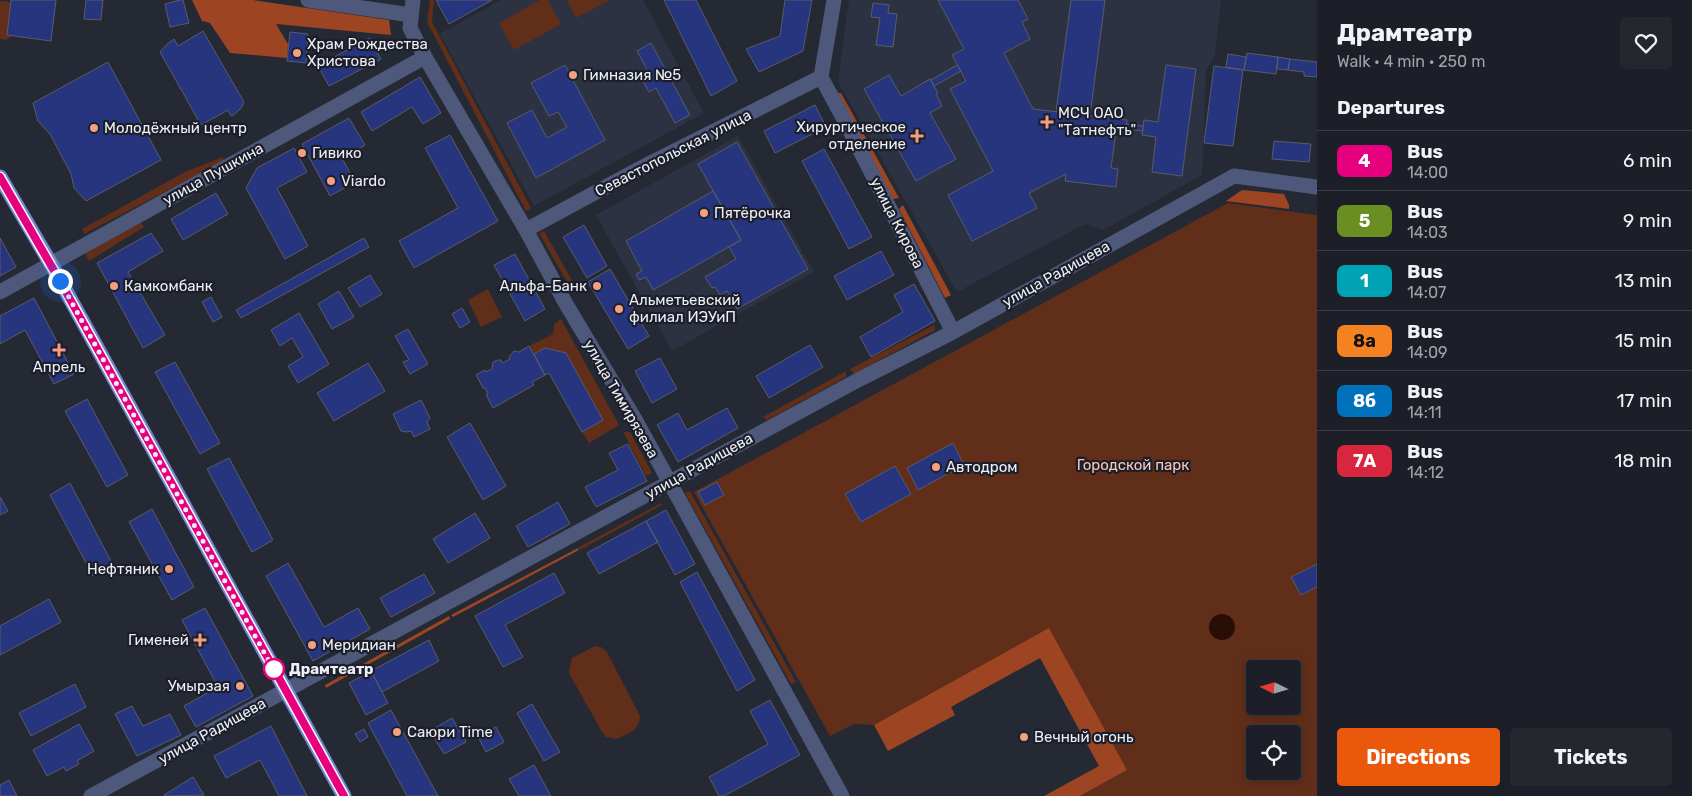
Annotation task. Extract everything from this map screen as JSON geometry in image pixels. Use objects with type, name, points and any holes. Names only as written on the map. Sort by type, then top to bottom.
[{"type":"main road","points":[[0,177],[51,264],[344,796]]},
{"type":"street","points":[[314,0],[412,7]]},
{"type":"street","points":[[821,78],[834,0]]},
{"type":"street","name":"улица Тимирязева","points":[[412,7],[410,28],[425,57],[526,230],[566,304],[636,421],[668,483],[842,796]]},
{"type":"street","name":"улица Пушкина","points":[[0,292],[425,57]]},
{"type":"street","name":"Севастопольская улица","points":[[526,230],[637,170],[821,78]]},
{"type":"street","name":"улица Кирова","points":[[821,78],[953,332]]},
{"type":"street","name":"улица Радищева","points":[[91,796],[858,380],[953,332],[1234,176],[1317,187]]},
{"type":"shaded area","points":[[192,0],[253,0],[389,20],[391,35],[276,24],[288,44],[287,58],[230,53],[210,23],[202,21]]},
{"type":"shaded area","name":"Гимназия №5","points":[[501,0],[643,0],[704,113],[534,206],[440,34]]},
{"type":"shaded area","points":[[849,0],[1221,0],[1215,55],[1206,70],[1202,175],[1103,230],[1085,224],[957,292],[838,82]]},
{"type":"shaded area","points":[[838,93],[841,93],[899,198],[893,199]]},
{"type":"shaded area","points":[[738,136],[814,272],[672,351],[596,215]]},
{"type":"shaded area","points":[[1242,190],[1284,194],[1289,209],[1226,201]]},
{"type":"shaded area","points":[[903,205],[951,295],[945,298],[899,209]]},
{"type":"shaded area","points":[[578,548],[579,550],[453,617],[451,615]]},
{"type":"shaded area","points":[[1222,614],[1231,618],[1235,627],[1231,636],[1222,640],[1213,636],[1209,627],[1213,618]]},
{"type":"shaded area","points":[[449,616],[450,619],[326,688],[325,685]]},
{"type":"shaded area","points":[[1049,628],[1127,770],[1080,796],[1044,796],[1099,766],[1040,658],[951,707],[955,715],[888,751],[874,725]]},
{"type":"green space","points":[[430,0],[434,0],[432,22],[531,208],[526,211],[427,22]]},
{"type":"green space","points":[[540,0],[548,0],[561,24],[514,50],[499,23]]},
{"type":"green space","points":[[567,0],[610,0],[576,18]]},
{"type":"green space","points":[[0,1],[11,2],[7,35],[11,36],[6,40],[0,39]]},
{"type":"green space","points":[[223,157],[224,161],[84,234],[82,229],[185,172]]},
{"type":"green space","name":"Городской парк","points":[[1228,203],[1317,215],[1317,796],[1080,796],[1127,770],[1049,629],[874,725],[854,724],[830,736],[694,492]]},
{"type":"green space","points":[[140,221],[144,227],[89,261],[84,252]]},
{"type":"green space","points":[[544,231],[574,284],[570,287],[539,233]]},
{"type":"green space","points":[[488,289],[502,317],[481,327],[468,300]]},
{"type":"green space","points":[[561,319],[619,425],[589,443],[582,432],[603,420],[566,354],[545,348],[534,354],[529,346],[553,334],[554,324]]},
{"type":"green space","points":[[934,325],[935,330],[854,374],[850,369]]},
{"type":"green space","points":[[846,371],[846,377],[767,420],[763,417]]},
{"type":"green space","points":[[623,432],[630,432],[652,473],[646,476]]},
{"type":"green space","points":[[690,491],[796,682],[791,684],[685,493]]},
{"type":"green space","points":[[661,503],[662,505],[580,550],[579,547]]},
{"type":"green space","points":[[595,646],[601,647],[607,652],[640,716],[638,725],[635,728],[616,739],[606,737],[602,732],[570,675],[569,669],[572,658]]},
{"type":"building","points":[[11,0],[56,0],[51,41],[7,35]]},
{"type":"building","points":[[86,0],[103,0],[101,20],[84,19]]},
{"type":"building","points":[[183,0],[189,23],[170,27],[165,4]]},
{"type":"building","points":[[436,0],[492,0],[449,24]]},
{"type":"building","points":[[664,0],[696,0],[737,81],[711,96]]},
{"type":"building","points":[[785,0],[812,0],[803,51],[759,72],[746,49],[780,36]]},
{"type":"building","name":"МСЧ ОАО \"Татнефть\"","points":[[938,0],[1018,0],[1028,19],[1022,22],[1030,39],[1004,53],[1033,109],[1127,120],[1126,132],[1116,131],[1111,168],[1118,169],[1116,187],[1065,181],[1066,174],[1029,193],[1037,208],[972,241],[948,195],[993,171],[950,89],[966,81],[952,55],[964,49]]},
{"type":"building","points":[[1071,0],[1105,0],[1090,116],[1056,112]]},
{"type":"building","points":[[873,3],[889,5],[888,13],[897,14],[893,47],[876,45],[880,18],[871,17]]},
{"type":"building","points":[[203,31],[244,102],[235,114],[231,116],[228,110],[201,125],[160,52],[174,39],[178,46]]},
{"type":"building","name":"Храм Рождества Христова","points":[[290,32],[308,34],[306,63],[287,61]]},
{"type":"building","points":[[369,38],[381,59],[329,86],[318,66]]},
{"type":"building","points":[[651,43],[690,115],[675,123],[656,88],[649,92],[642,79],[650,75],[637,51]]},
{"type":"building","points":[[1247,53],[1278,57],[1276,74],[1244,70]]},
{"type":"building","points":[[1228,54],[1246,57],[1244,70],[1226,67]]},
{"type":"building","points":[[1278,57],[1290,59],[1288,70],[1277,69]]},
{"type":"building","points":[[1290,59],[1317,62],[1317,77],[1304,76],[1304,72],[1288,70]]},
{"type":"building","name":"Молодёжный центр","points":[[108,62],[161,160],[86,201],[74,188],[71,174],[50,134],[38,121],[33,103]]},
{"type":"building","points":[[565,65],[605,140],[536,178],[507,123],[532,110],[547,138],[567,127],[558,112],[549,116],[531,83]]},
{"type":"building","points":[[957,65],[961,71],[934,86],[931,80]]},
{"type":"building","points":[[1166,65],[1196,69],[1182,176],[1152,172],[1156,137],[1142,135],[1144,120],[1158,122]]},
{"type":"building","points":[[1214,66],[1243,70],[1233,146],[1204,143]]},
{"type":"building","name":"Хирургическое отделение","points":[[889,75],[901,96],[930,79],[938,93],[936,94],[942,106],[930,113],[956,159],[916,181],[864,89]]},
{"type":"building","points":[[420,77],[441,113],[423,124],[412,107],[372,131],[361,112]]},
{"type":"building","points":[[815,105],[826,127],[775,153],[764,131]]},
{"type":"building","points":[[349,118],[365,145],[342,158],[355,182],[330,196],[302,144]]},
{"type":"building","points":[[1126,124],[1143,126],[1143,131],[1126,129]]},
{"type":"building","points":[[450,135],[498,221],[414,268],[399,241],[458,208],[425,148]]},
{"type":"building","points":[[1274,141],[1311,144],[1309,162],[1272,159]]},
{"type":"building","points":[[737,142],[808,269],[737,309],[727,291],[720,295],[715,287],[712,288],[705,277],[736,259],[729,247],[741,240],[698,164]]},
{"type":"building","points":[[294,148],[307,172],[277,188],[308,246],[285,259],[246,188],[257,168]]},
{"type":"building","points":[[824,149],[872,237],[849,249],[802,161]]},
{"type":"building","points":[[713,191],[741,240],[653,290],[646,277],[639,280],[636,274],[642,271],[626,241]]},
{"type":"building","points":[[216,193],[228,214],[183,240],[171,219]]},
{"type":"building","points":[[584,225],[607,266],[587,278],[563,237]]},
{"type":"building","points":[[151,233],[163,251],[128,272],[165,335],[143,348],[97,263]]},
{"type":"building","points":[[0,238],[16,267],[0,276]]},
{"type":"building","points":[[364,238],[369,247],[241,318],[236,310]]},
{"type":"building","points":[[881,251],[894,275],[847,300],[834,276]]},
{"type":"building","points":[[515,254],[545,309],[525,321],[494,265]]},
{"type":"building","name":"Альметьевский филиал ИЭУиП","points":[[610,269],[649,336],[628,349],[588,282]]},
{"type":"building","points":[[370,275],[382,294],[360,307],[348,288]]},
{"type":"building","points":[[914,284],[935,321],[871,357],[860,337],[903,312],[894,295]]},
{"type":"building","points":[[339,291],[354,317],[332,329],[318,304]]},
{"type":"building","points":[[211,297],[222,317],[213,322],[202,302]]},
{"type":"building","points":[[34,298],[74,374],[54,384],[25,330],[0,344],[0,316]]},
{"type":"building","points":[[462,308],[470,322],[460,328],[452,314]]},
{"type":"building","points":[[299,313],[329,364],[298,383],[288,366],[303,357],[292,338],[280,346],[271,330]]},
{"type":"building","points":[[408,329],[428,364],[410,374],[403,362],[409,360],[395,336]]},
{"type":"building","points":[[810,345],[823,367],[769,398],[756,376]]},
{"type":"building","points":[[529,346],[545,375],[532,382],[534,385],[493,408],[486,395],[488,394],[485,388],[483,388],[476,375],[485,370],[486,372],[492,369],[493,362],[501,360],[502,363],[510,359],[509,357],[514,351],[519,352]]},
{"type":"building","points":[[545,348],[566,353],[603,420],[582,432],[549,373],[545,375],[534,354]]},
{"type":"building","points":[[660,358],[677,389],[652,403],[635,371]]},
{"type":"building","points":[[175,362],[220,443],[200,454],[155,372]]},
{"type":"building","points":[[368,363],[385,391],[334,421],[317,393]]},
{"type":"building","points":[[87,399],[128,475],[107,487],[65,411]]},
{"type":"building","points":[[421,400],[430,418],[427,422],[430,429],[414,437],[411,431],[401,431],[393,414]]},
{"type":"building","points":[[727,408],[738,428],[678,462],[657,425],[678,413],[687,430]]},
{"type":"building","points":[[470,423],[506,486],[483,500],[447,437]]},
{"type":"building","name":"Автодром","points":[[953,443],[964,465],[918,490],[907,468]]},
{"type":"building","points":[[628,444],[647,481],[596,507],[585,487],[618,470],[609,453]]},
{"type":"building","points":[[229,458],[273,540],[252,552],[207,469]]},
{"type":"building","points":[[895,466],[911,494],[861,522],[845,494]]},
{"type":"building","points":[[717,482],[724,495],[705,505],[698,492]]},
{"type":"building","points":[[70,483],[113,565],[93,576],[50,495]]},
{"type":"building","points":[[0,497],[8,511],[0,515]]},
{"type":"building","points":[[558,502],[570,524],[528,547],[516,526]]},
{"type":"building","name":"Нефтяник","points":[[152,509],[194,587],[172,600],[129,522]]},
{"type":"building","points":[[666,510],[695,564],[675,575],[646,521]]},
{"type":"building","points":[[475,513],[490,538],[448,563],[433,539]]},
{"type":"building","points":[[646,521],[658,542],[599,574],[587,553]]},
{"type":"building","points":[[288,563],[324,627],[358,608],[370,629],[313,661],[266,576]]},
{"type":"building","points":[[1317,564],[1317,587],[1301,595],[1291,577]]},
{"type":"building","points":[[697,572],[755,680],[737,691],[680,582]]},
{"type":"building","points":[[554,573],[565,593],[505,625],[523,657],[503,667],[475,616]]},
{"type":"building","points":[[424,574],[435,593],[391,617],[380,598]]},
{"type":"building","points":[[49,599],[61,622],[0,655],[0,626]]},
{"type":"building","points":[[205,608],[253,696],[196,727],[184,706],[218,687],[182,620]]},
{"type":"building","points":[[429,640],[439,661],[382,692],[371,671]]},
{"type":"building","points":[[371,671],[388,703],[366,715],[349,683]]},
{"type":"building","points":[[75,684],[86,707],[31,736],[19,713]]},
{"type":"building","points":[[770,700],[800,755],[724,796],[719,796],[709,777],[768,744],[750,711]]},
{"type":"building","points":[[532,704],[560,752],[544,761],[517,713]]},
{"type":"building","points":[[132,706],[143,726],[170,714],[181,735],[137,756],[115,714]]},
{"type":"building","points":[[391,710],[438,796],[407,796],[368,723]]},
{"type":"building","points":[[452,718],[466,742],[444,754],[430,731]]},
{"type":"building","points":[[79,724],[94,751],[77,761],[79,764],[66,771],[64,767],[47,776],[33,750]]},
{"type":"building","points":[[271,726],[307,796],[279,796],[260,760],[226,778],[214,756]]},
{"type":"building","points":[[496,727],[504,742],[486,752],[478,737]]},
{"type":"building","points":[[364,729],[368,737],[360,742],[355,734]]},
{"type":"building","points":[[534,765],[551,796],[519,796],[509,779]]},
{"type":"building","points":[[193,777],[204,795],[164,795]]},
{"type":"building","points":[[9,780],[17,796],[0,796],[0,785]]},
{"type":"bus line","name":"4","points":[[0,177],[51,264],[344,796]]},
{"type":"place","name":"Храм Рождества Христова","points":[[297,53]]},
{"type":"place","name":"Гимназия №5","points":[[573,75]]},
{"type":"place","name":"МСЧ ОАО \"Татнефть\"","points":[[1047,122]]},
{"type":"place","name":"Молодёжный центр","points":[[94,128]]},
{"type":"place","name":"Хирургическое отделение","points":[[917,136]]},
{"type":"place","name":"Гивико","points":[[302,153]]},
{"type":"place","name":"Viardo","points":[[331,181]]},
{"type":"place","name":"Пятёрочка","points":[[704,213]]},
{"type":"place","name":"Камкомбанк","points":[[114,286]]},
{"type":"place","name":"Альфа-Банк","points":[[597,286]]},
{"type":"place","name":"Альметьевский филиал ИЭУиП","points":[[619,309]]},
{"type":"place","name":"Апрель","points":[[59,350]]},
{"type":"place","name":"Автодром","points":[[936,467]]},
{"type":"place","name":"Нефтяник","points":[[169,569]]},
{"type":"place","name":"Гименей","points":[[200,640]]},
{"type":"place","name":"Меридиан","points":[[312,645]]},
{"type":"place","name":"Драмтеатр","points":[[274,669]]},
{"type":"place","name":"Умырзая","points":[[240,686]]},
{"type":"place","name":"Саюри Time","points":[[397,732]]},
{"type":"place","name":"Вечный огонь","points":[[1024,737]]},
{"type":"route","points":[[60,281],[276,674],[274,669]]}]
